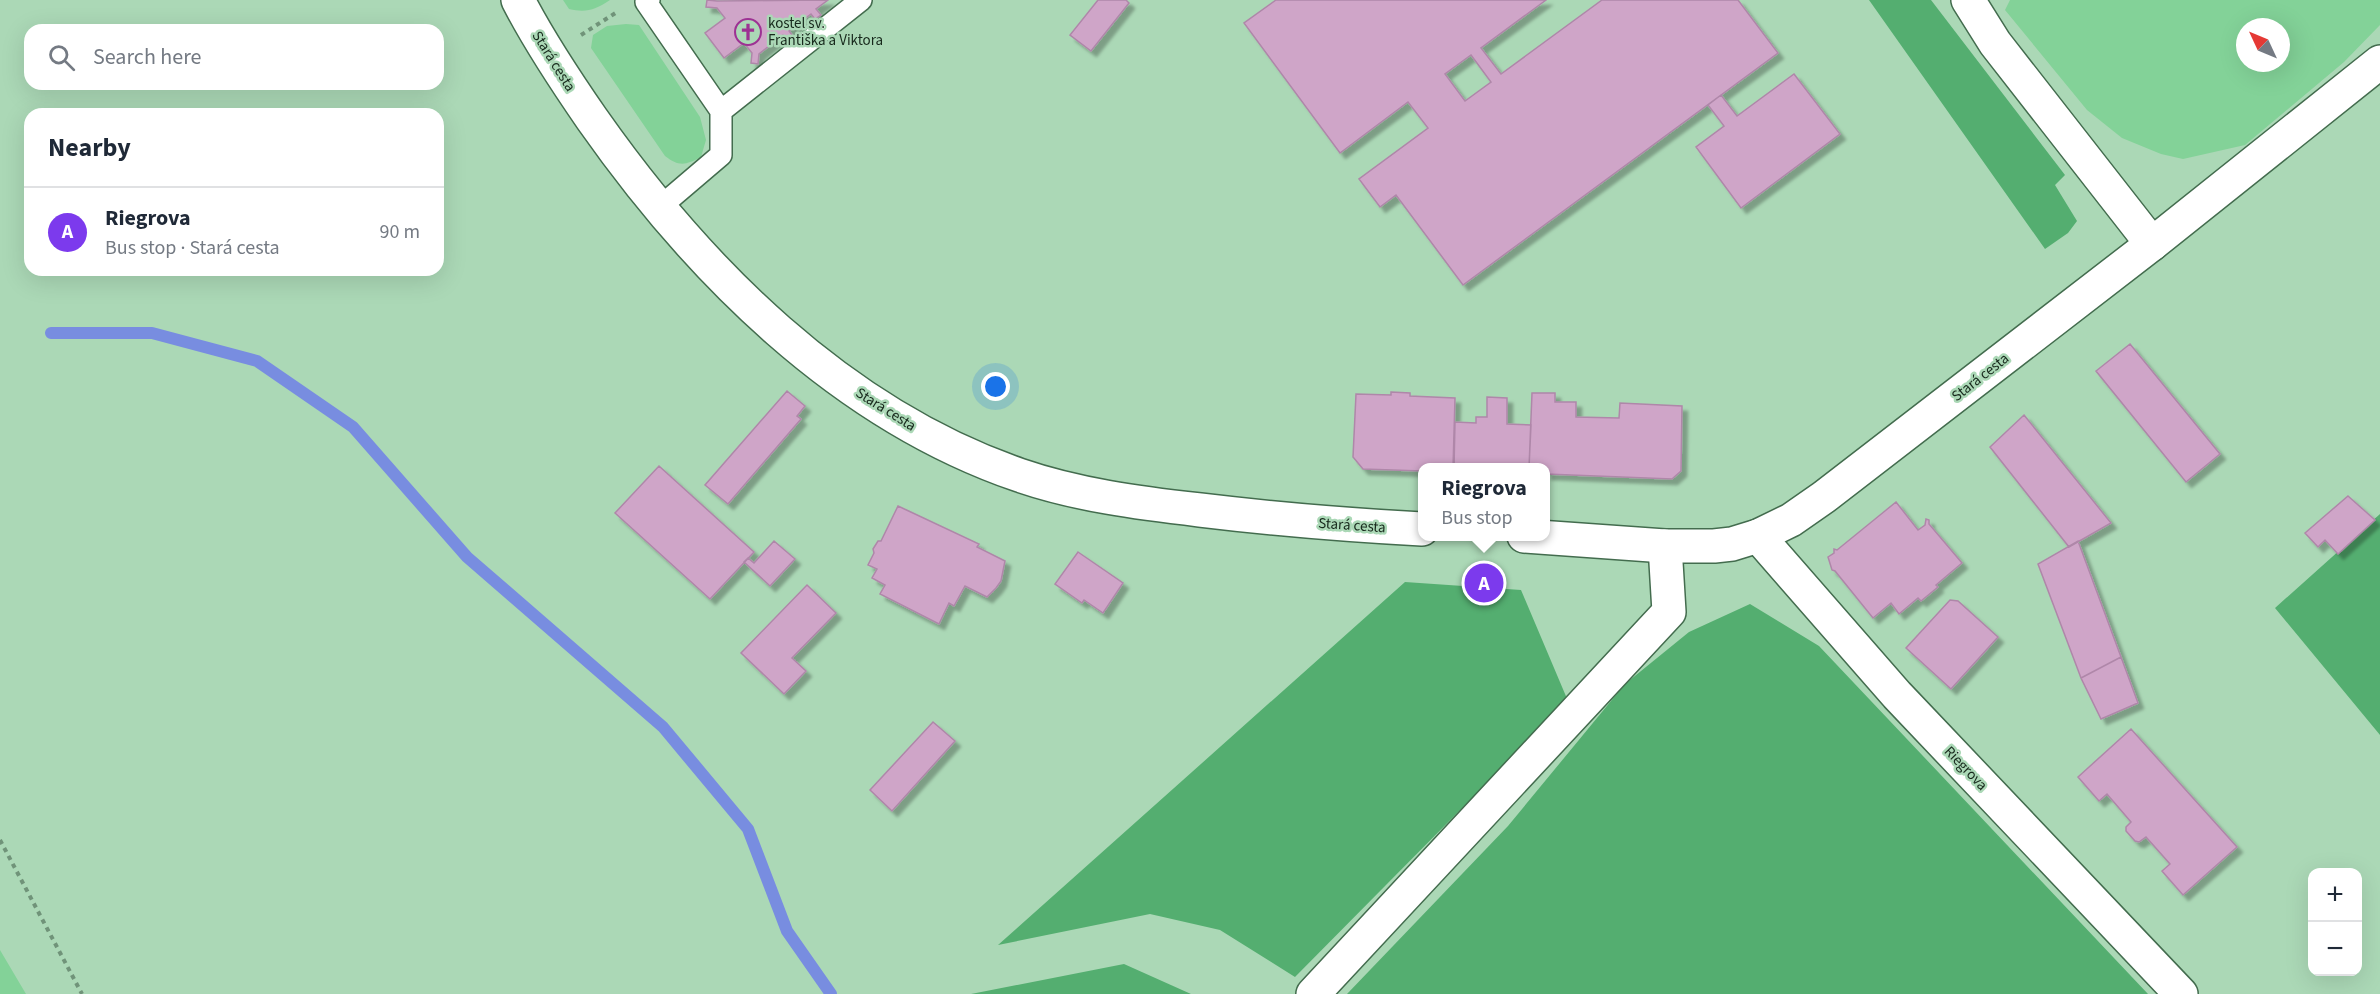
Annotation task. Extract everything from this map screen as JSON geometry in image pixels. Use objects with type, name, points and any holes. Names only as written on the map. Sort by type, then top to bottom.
[{"type":"street","name":"Stará cesta","points":[[518,0],[550,56],[615,151],[660,207],[723,276],[770,321],[819,363],[900,419],[971,456],[1020,476],[1073,491],[1132,502],[1299,521],[1418,529]]},
{"type":"street","points":[[1968,0],[1995,43],[2152,244]]},
{"type":"street","name":"Stará cesta","points":[[1550,539],[1665,546],[1714,546],[1732,544],[1758,536],[1791,520],[2152,244],[2380,62]]},
{"type":"street","name":"Riegrova","points":[[1758,536],[1897,695],[2181,994]]},
{"type":"street","points":[[1313,994],[1669,612],[1665,546]]},
{"type":"lane","points":[[721,111],[861,0]]},
{"type":"lane","points":[[648,1],[721,111],[721,155],[660,207]]},
{"type":"path","points":[[550,56],[613,14],[648,1]]},
{"type":"path","points":[[0,840],[82,994]]},
{"type":"green space","points":[[563,0],[610,0],[595,8],[580,11],[569,9]]},
{"type":"green space","points":[[1869,0],[1931,0],[2065,175],[2055,185],[2077,221],[2068,233],[2045,249]]},
{"type":"green space","points":[[2010,0],[2380,0],[2380,25],[2344,62],[2245,145],[2183,159],[2161,154],[2122,138],[2087,110],[2005,10]]},
{"type":"green space","points":[[639,25],[700,117],[706,140],[701,157],[683,164],[674,162],[665,156],[591,48],[593,35],[607,26]]},
{"type":"green space","points":[[2380,514],[2380,735],[2275,608]]},
{"type":"green space","points":[[1405,582],[1521,590],[1568,701],[1295,977],[1220,930],[1150,914],[998,945]]},
{"type":"green space","points":[[1750,604],[1819,646],[2148,994],[1347,994],[1508,826],[1625,684],[1689,632]]},
{"type":"green space","points":[[0,950],[26,994],[0,994]]},
{"type":"green space","points":[[1124,964],[1191,994],[971,994]]},
{"type":"building","name":"kostel sv. Františka a Viktora","points":[[707,0],[828,0],[816,9],[821,15],[815,19],[811,14],[789,31],[793,36],[787,40],[783,35],[759,54],[758,64],[751,63],[752,53],[744,43],[724,58],[705,33],[725,18],[717,8],[706,7]]},
{"type":"building","points":[[1098,0],[1126,0],[1129,3],[1091,51],[1070,35]]},
{"type":"building","points":[[1276,0],[1546,0],[1481,48],[1501,74],[1602,0],[1738,0],[1778,53],[1463,285],[1396,195],[1380,207],[1359,179],[1428,128],[1408,102],[1340,153],[1244,23]],"holes":[[[1471,55],[1491,82],[1465,101],[1445,74]]]},
{"type":"building","points":[[1794,74],[1840,134],[1741,208],[1696,147],[1724,126],[1708,105],[1721,95],[1737,116]]},
{"type":"building","points":[[2130,344],[2220,454],[2186,482],[2096,371]]},
{"type":"building","points":[[787,391],[805,406],[797,416],[801,419],[728,504],[705,485]]},
{"type":"building","points":[[1391,392],[1410,393],[1410,396],[1455,398],[1453,463],[1418,463],[1418,471],[1363,469],[1353,457],[1356,394],[1391,395]]},
{"type":"building","points":[[1532,393],[1555,393],[1555,402],[1576,402],[1576,417],[1619,418],[1620,403],[1682,406],[1681,471],[1672,479],[1550,474],[1550,463],[1529,463]]},
{"type":"building","points":[[1487,397],[1507,398],[1507,424],[1531,425],[1529,463],[1454,463],[1455,422],[1476,423],[1476,417],[1487,417]]},
{"type":"building","points":[[2024,415],[2111,523],[2069,547],[1990,447]]},
{"type":"building","points":[[659,466],[754,552],[710,599],[615,513]]},
{"type":"building","points":[[2348,496],[2375,520],[2338,554],[2325,540],[2318,547],[2305,533]]},
{"type":"building","points":[[1896,502],[1918,530],[1925,525],[1926,519],[1929,520],[1929,524],[1962,563],[1921,601],[1918,598],[1899,614],[1891,603],[1873,618],[1832,570],[1828,557],[1834,553],[1834,549],[1837,550]]},
{"type":"building","points":[[898,506],[979,544],[977,547],[1005,561],[1001,581],[996,588],[987,597],[965,586],[954,606],[949,603],[939,624],[880,594],[885,585],[872,578],[877,569],[868,565],[874,553],[873,549],[878,541],[881,541]]},
{"type":"building","points":[[774,541],[795,559],[770,586],[744,562],[748,558],[754,563]]},
{"type":"building","points":[[2078,541],[2121,657],[2081,678],[2038,564]]},
{"type":"building","points":[[1078,552],[1123,583],[1103,613],[1084,600],[1082,603],[1055,584]]},
{"type":"building","points":[[807,585],[836,613],[792,658],[806,671],[784,694],[741,653]]},
{"type":"building","points":[[1950,600],[1958,601],[1998,637],[1951,689],[1906,648]]},
{"type":"building","points":[[2121,657],[2138,703],[2101,719],[2081,678]]},
{"type":"building","points":[[933,722],[955,741],[892,811],[870,790]]},
{"type":"building","points":[[2131,729],[2237,847],[2183,895],[2162,871],[2170,864],[2146,837],[2139,842],[2135,841],[2126,831],[2126,827],[2131,822],[2107,794],[2099,801],[2078,777]]},
{"type":"waterway","points":[[51,333],[152,333],[257,361],[353,427],[467,557],[663,727],[748,829],[787,931],[831,994]]},
{"type":"place","name":"kostel sv. Františka a Viktora","points":[[748,32]]},
{"type":"place","name":"Riegrova","points":[[1484,583]]}]
